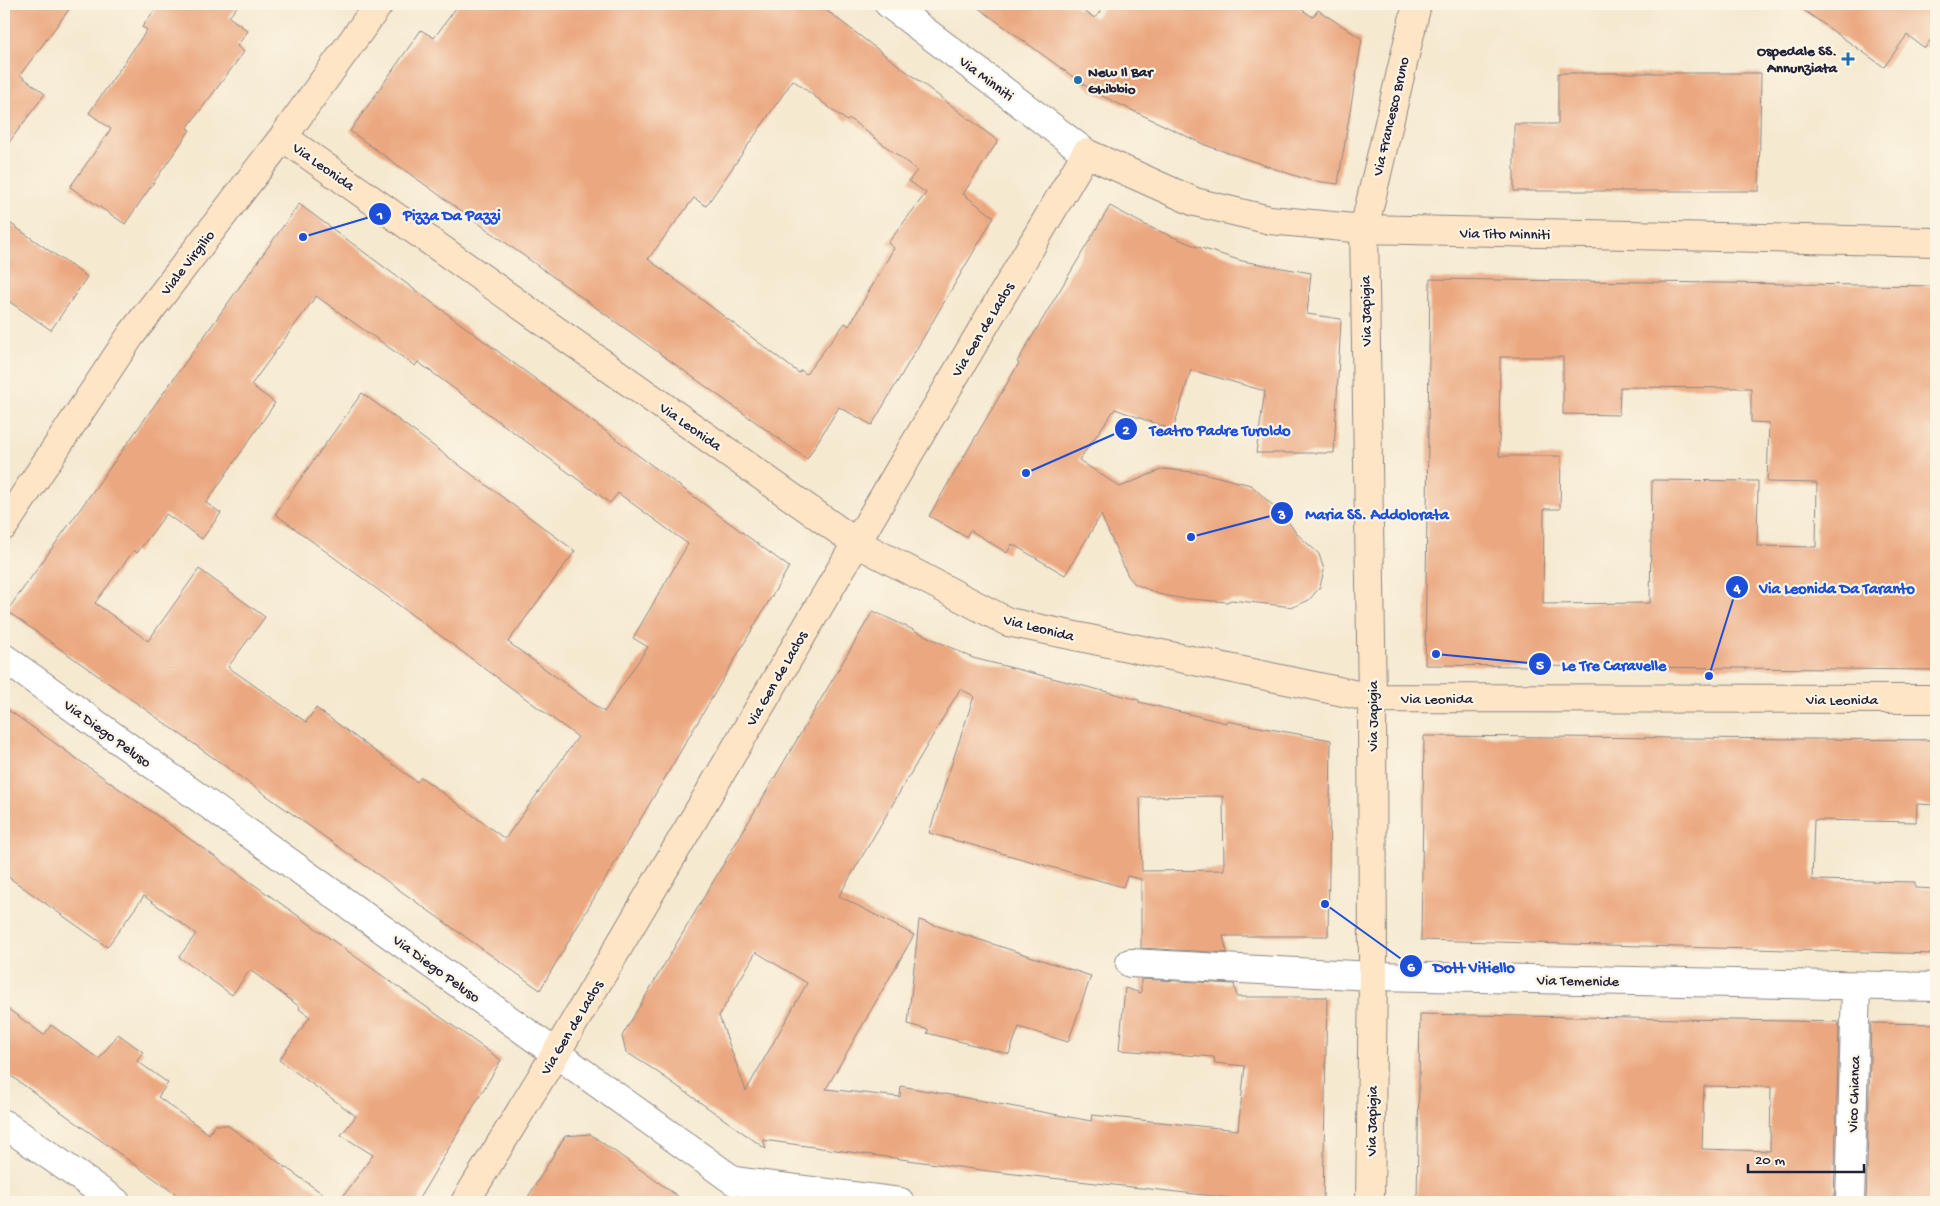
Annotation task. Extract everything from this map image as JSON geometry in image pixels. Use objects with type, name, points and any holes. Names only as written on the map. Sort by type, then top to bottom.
[{"type":"street","name":"Viale Virgilio","points":[[4,526],[131,335],[283,137],[380,4]]},
{"type":"street","name":"Via Minniti","points":[[889,4],[1086,153]]},
{"type":"street","name":"Via Francesco Bruno","points":[[1364,229],[1417,4]]},
{"type":"street","name":"Via Leonida","points":[[283,137],[856,542],[1008,622],[1372,698],[1936,700]]},
{"type":"street","name":"Via Tito Minniti","points":[[1086,153],[1195,202],[1270,220],[1364,229],[1936,242]]},
{"type":"street","name":"Via Gen de Laclos","points":[[466,1202],[556,1053],[1086,153]]},
{"type":"street","name":"Via Japigia","points":[[1364,229],[1372,698],[1373,976],[1370,1202]]},
{"type":"street","name":"Via Diego Peluso","points":[[4,658],[734,1181],[900,1202]]},
{"type":"street","name":"Via Temenide","points":[[1130,963],[1373,976],[1936,987]]},
{"type":"street","name":"Vico Chianca","points":[[1850,1202],[1856,986]]},
{"type":"street","points":[[4,1124],[116,1202]]},
{"type":"building","points":[[4,4],[73,4],[20,75],[45,94],[4,149]]},
{"type":"building","points":[[159,4],[239,4],[229,17],[248,31],[237,46],[244,52],[187,128],[190,130],[125,224],[70,187],[111,129],[89,113],[147,30],[142,27]]},
{"type":"building","points":[[459,4],[818,4],[998,141],[963,194],[994,217],[872,425],[839,407],[807,459],[350,131],[421,30],[434,38]],"holes":[[[793,80],[847,121],[850,119],[917,170],[909,181],[926,193],[888,243],[894,248],[849,326],[845,323],[806,374],[801,370],[799,373],[648,259],[694,198],[706,206]]]},
{"type":"building","points":[[973,4],[1072,4],[1095,18],[1106,4],[1293,4],[1313,17],[1318,10],[1362,39],[1338,184],[1308,180],[1205,145],[1094,92]]},
{"type":"building","points":[[1795,4],[1936,4],[1936,32],[1925,48],[1907,35],[1884,67]]},
{"type":"building","points":[[1558,73],[1761,73],[1759,191],[1514,191],[1514,124],[1558,124]]},
{"type":"building","points":[[299,204],[789,567],[540,990],[7,611]],"holes":[[[316,296],[415,366],[418,362],[610,503],[618,493],[688,544],[633,638],[648,647],[604,712],[508,642],[575,551],[362,393],[275,514],[578,737],[505,839],[421,777],[417,782],[316,708],[306,722],[228,667],[265,617],[199,569],[148,641],[95,603],[134,550],[137,553],[166,514],[202,539],[221,513],[206,503],[275,403],[251,385]]]},
{"type":"building","points":[[1110,206],[1147,226],[1195,246],[1242,261],[1311,273],[1307,314],[1341,319],[1334,453],[1256,453],[1265,391],[1191,370],[1173,430],[1115,409],[1079,460],[1120,487],[1163,469],[1202,473],[1251,485],[1285,517],[1296,533],[1319,554],[1324,570],[1320,587],[1309,600],[1293,607],[1231,600],[1227,602],[1179,598],[1158,594],[1135,584],[1128,576],[1101,515],[1065,575],[1012,544],[1007,553],[970,530],[966,537],[929,516],[1019,363],[1017,362]]},
{"type":"building","points":[[4,219],[87,277],[51,330],[4,298]]},
{"type":"building","points":[[1430,279],[1936,286],[1936,670],[1425,665]],"holes":[[[1500,357],[1563,357],[1563,414],[1619,415],[1620,387],[1751,388],[1751,422],[1769,423],[1767,482],[1817,483],[1816,547],[1757,546],[1758,481],[1652,480],[1650,603],[1543,604],[1544,509],[1560,509],[1561,456],[1499,456]]]},
{"type":"building","points":[[873,611],[973,658],[1226,723],[1226,721],[1331,740],[1328,936],[1223,936],[1227,953],[1141,948],[1141,879],[1127,876],[1123,887],[929,833],[974,696],[960,689],[839,896],[914,935],[826,1089],[900,1097],[901,1086],[1091,1121],[1092,1115],[1238,1130],[1245,1066],[1215,1063],[1214,1057],[1119,1050],[1125,988],[1141,993],[1141,979],[1234,984],[1237,997],[1327,997],[1323,1202],[1267,1202],[988,1171],[763,1140],[766,1149],[626,1052],[622,1036]],"holes":[[[1223,796],[1224,870],[1142,871],[1140,797]],[[756,952],[807,983],[746,1091],[719,1016]]]},
{"type":"building","points":[[4,707],[501,1060],[417,1202],[339,1202],[373,1155],[341,1135],[356,1116],[279,1060],[310,1017],[299,1009],[300,1007],[250,970],[232,995],[179,957],[196,934],[144,896],[107,947],[4,874]]},
{"type":"building","points":[[1424,736],[1936,740],[1936,805],[1917,804],[1916,822],[1814,820],[1812,880],[1915,882],[1915,888],[1936,889],[1936,954],[1421,940]]},
{"type":"building","points":[[919,920],[1091,976],[1068,1042],[1019,1027],[1009,1054],[927,1033],[929,1030],[908,1024]]},
{"type":"building","points":[[4,1006],[44,1035],[51,1025],[99,1059],[118,1034],[143,1052],[137,1061],[168,1083],[158,1097],[209,1134],[215,1125],[227,1125],[334,1202],[187,1202],[4,1071]]},
{"type":"building","points":[[1420,1014],[1839,1022],[1834,1202],[1417,1202]],"holes":[[[1704,1086],[1771,1087],[1770,1151],[1702,1149]]]},
{"type":"building","points":[[1871,1023],[1936,1024],[1936,1202],[1866,1202]]},
{"type":"building","points":[[590,1134],[686,1202],[525,1202],[565,1136]]},
{"type":"place","name":"Ospedale SS. Annunziata","points":[[1848,59]]},
{"type":"place","name":"New Il Bar Ghibbio","points":[[1078,80]]},
{"type":"place","name":"Pizza Da Pazzi","points":[[303,237]]},
{"type":"place","name":"Teatro Padre Turoldo","points":[[1026,473]]},
{"type":"place","name":"Maria SS. Addolorata","points":[[1191,537]]},
{"type":"place","name":"Le Tre Caravelle","points":[[1436,654]]},
{"type":"place","name":"Via Leonida Da Taranto","points":[[1709,676]]},
{"type":"place","name":"Dott Vitiello","points":[[1325,904]]}]
